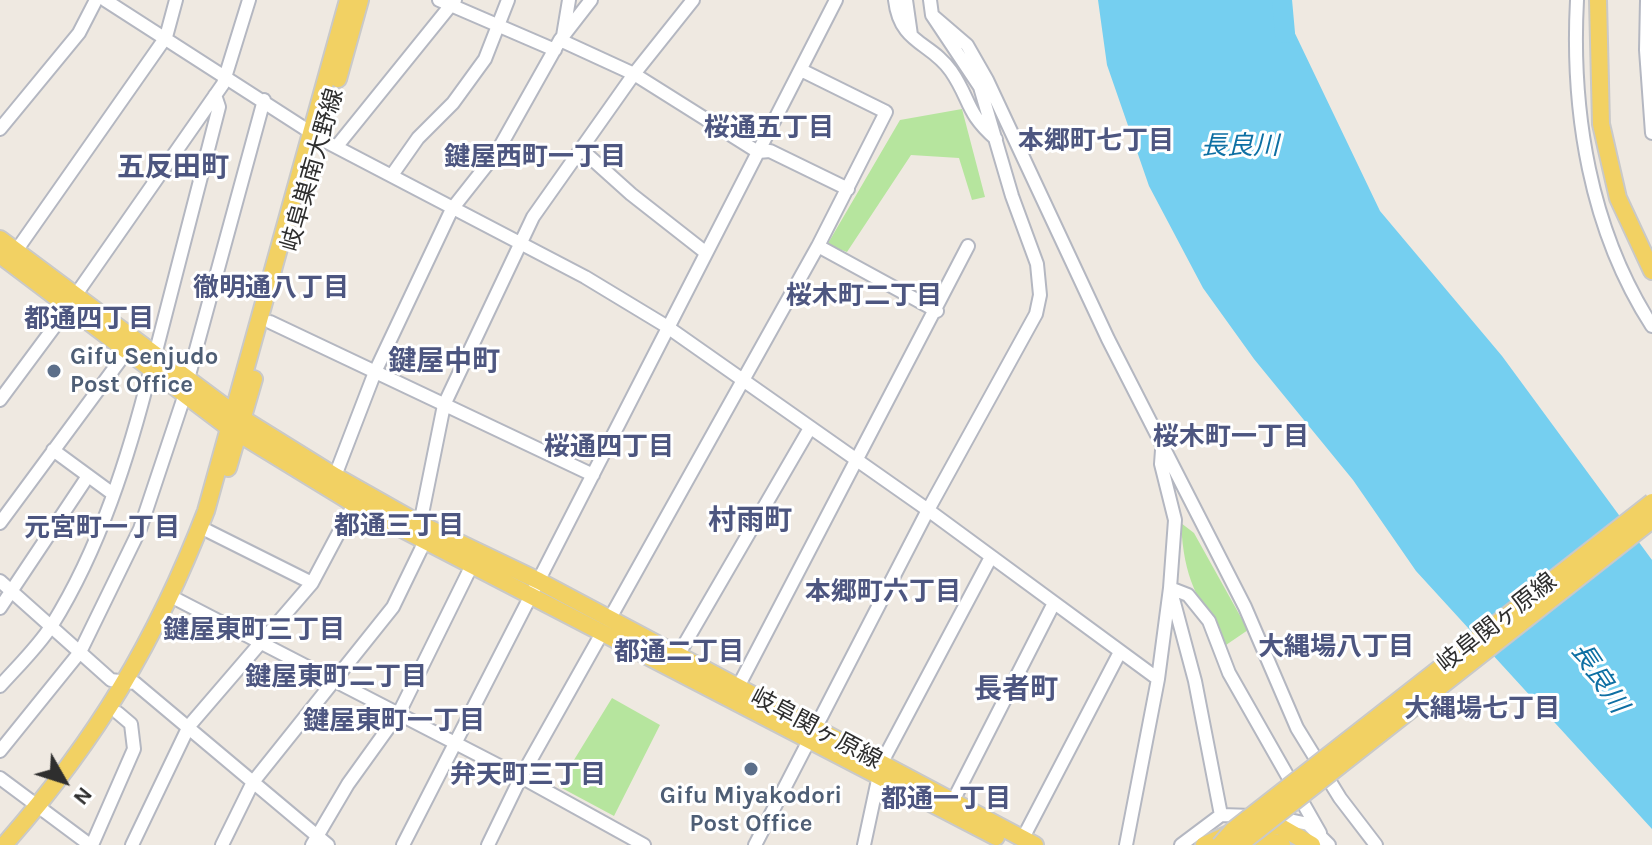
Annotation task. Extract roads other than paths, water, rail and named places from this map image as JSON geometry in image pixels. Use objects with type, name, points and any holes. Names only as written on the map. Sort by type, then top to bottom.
[{"type":"main road","name":"岐阜巣南大野線","points":[[236,423],[324,139],[348,0]]},
{"type":"main road","name":"岐阜巣南大野線","points":[[236,423],[270,322],[324,139],[360,0]]},
{"type":"main road","points":[[1598,0],[1601,124],[1618,198],[1652,271]]},
{"type":"main road","points":[[0,239],[6,261],[72,301],[236,423]]},
{"type":"main road","points":[[72,301],[127,351],[153,361]]},
{"type":"main road","points":[[4,845],[41,811],[131,681],[178,600],[208,531],[236,423]]},
{"type":"main road","points":[[16,845],[118,713],[191,549],[236,423]]},
{"type":"main road","name":"岐阜関ヶ原線","points":[[236,423],[420,524],[539,581],[606,626],[880,769],[953,801],[985,833]]},
{"type":"main road","name":"岐阜関ヶ原線","points":[[236,423],[354,504],[531,597],[606,626],[738,687],[811,734]]},
{"type":"main road","name":"岐阜関ヶ原線","points":[[1220,845],[1233,830],[1652,502]]},
{"type":"main road","name":"岐阜関ヶ原線","points":[[1239,845],[1652,520]]},
{"type":"main road","name":"岐阜関ヶ原線","points":[[880,769],[947,814],[985,833],[1023,843]]},
{"type":"main road","points":[[1204,845],[1225,835],[1279,826],[1320,842]]},
{"type":"main road","points":[[1249,845],[1282,845]]},
{"type":"street","points":[[0,129],[79,33],[96,0]]},
{"type":"street","points":[[105,0],[324,139],[452,209],[520,242],[666,326],[928,510],[1158,679]]},
{"type":"street","points":[[6,261],[166,37],[176,0]]},
{"type":"street","points":[[0,400],[215,95],[226,76],[249,0]]},
{"type":"street","points":[[392,175],[418,138],[453,103],[485,59],[508,0]]},
{"type":"street","points":[[560,42],[569,0]]},
{"type":"street","points":[[335,476],[375,372],[452,209],[497,152],[560,42],[591,0]]},
{"type":"street","points":[[420,524],[444,405],[533,217],[634,74],[693,0]]},
{"type":"street","points":[[403,845],[666,326],[836,0]]},
{"type":"street","points":[[895,0],[897,18],[912,38],[951,70],[974,120],[996,139]]},
{"type":"street","points":[[906,0],[912,38]]},
{"type":"street","points":[[755,845],[928,510],[1036,314],[1040,295],[1037,264],[980,87],[932,15],[930,0]]},
{"type":"street","points":[[1577,0],[1577,77],[1587,162],[1607,235],[1627,288],[1652,326]]},
{"type":"street","points":[[1647,0],[1646,50],[1652,133]]},
{"type":"street","points":[[324,139],[447,1],[499,27],[560,42],[634,74],[758,152],[770,151],[848,189]]},
{"type":"street","points":[[932,15],[967,45],[987,80],[1162,447],[1245,607],[1297,728],[1340,798],[1376,845]]},
{"type":"street","points":[[488,845],[521,777],[818,246],[886,112],[801,70]]},
{"type":"street","points":[[0,686],[51,627],[113,494],[153,361],[219,107],[215,95]]},
{"type":"street","points":[[0,751],[80,652],[140,529],[186,386],[264,100]]},
{"type":"street","points":[[582,150],[631,194],[705,252]]},
{"type":"street","points":[[818,246],[937,311]]},
{"type":"street","points":[[738,687],[937,311],[968,246]]},
{"type":"street","points":[[270,322],[593,475]]},
{"type":"street","points":[[0,523],[127,351]]},
{"type":"street","points":[[677,657],[810,428]]},
{"type":"street","points":[[1126,845],[1158,679],[1170,588],[1175,523],[1161,464],[1162,447]]},
{"type":"street","points":[[53,450],[113,494]]},
{"type":"street","points":[[0,608],[88,476]]},
{"type":"street","points":[[132,845],[189,726],[312,583],[354,504]]},
{"type":"street","points":[[208,531],[312,583]]},
{"type":"street","points":[[222,845],[253,782],[393,607],[425,541]]},
{"type":"street","points":[[864,845],[880,769],[991,557]]},
{"type":"street","points":[[313,842],[348,784],[399,713],[471,567]]},
{"type":"street","points":[[0,581],[111,680],[131,681],[253,782],[313,842],[328,845]]},
{"type":"street","points":[[1170,588],[1195,681],[1221,815]]},
{"type":"street","points":[[1170,588],[1188,595],[1209,621],[1229,673],[1319,825],[1320,842]]},
{"type":"street","points":[[178,600],[521,777],[644,845]]},
{"type":"street","points":[[953,801],[1054,603]]},
{"type":"street","points":[[1023,843],[1120,652]]},
{"type":"street","points":[[0,778],[91,845],[134,749],[131,724],[118,713]]},
{"type":"street","points":[[1181,845],[1221,815],[1284,816],[1308,824],[1320,842]]},
{"type":"water","name":"長良川","points":[[1098,0],[1279,0],[1380,211],[1502,356],[1652,560],[1652,829],[1416,571],[1353,480],[1254,359],[1203,288],[1149,186],[1107,65]]},
{"type":"waterway","name":"長良川","points":[[1282,0],[1285,33]]},
{"type":"place","name":"Gifu Senjudo Post Office","points":[[54,371]]},
{"type":"place","name":"Gifu Miyakodori Post Office","points":[[751,769]]},
{"type":"district","name":"桜通五丁目","points":[[769,129]]},
{"type":"district","name":"本郷町七丁目","points":[[1096,142]]},
{"type":"district","name":"鍵屋西町一丁目","points":[[535,158]]},
{"type":"district","name":"五反田町","points":[[173,168]]},
{"type":"district","name":"徹明通八丁目","points":[[271,289]]},
{"type":"district","name":"桜木町二丁目","points":[[864,297]]},
{"type":"district","name":"都通四丁目","points":[[89,320]]},
{"type":"district","name":"鍵屋中町","points":[[444,362]]},
{"type":"district","name":"桜木町一丁目","points":[[1231,438]]},
{"type":"district","name":"桜通四丁目","points":[[609,448]]},
{"type":"district","name":"村雨町","points":[[750,521]]},
{"type":"district","name":"都通三丁目","points":[[399,527]]},
{"type":"district","name":"元宮町一丁目","points":[[102,529]]},
{"type":"district","name":"本郷町六丁目","points":[[883,593]]},
{"type":"district","name":"鍵屋東町三丁目","points":[[254,631]]},
{"type":"district","name":"大縄場八丁目","points":[[1336,648]]},
{"type":"district","name":"都通二丁目","points":[[679,653]]},
{"type":"district","name":"鍵屋東町二丁目","points":[[336,678]]},
{"type":"district","name":"長者町","points":[[1016,690]]},
{"type":"district","name":"大縄場七丁目","points":[[1482,710]]},
{"type":"district","name":"鍵屋東町一丁目","points":[[394,722]]},
{"type":"district","name":"弁天町三丁目","points":[[528,776]]},
{"type":"district","name":"都通一丁目","points":[[946,800]]}]
